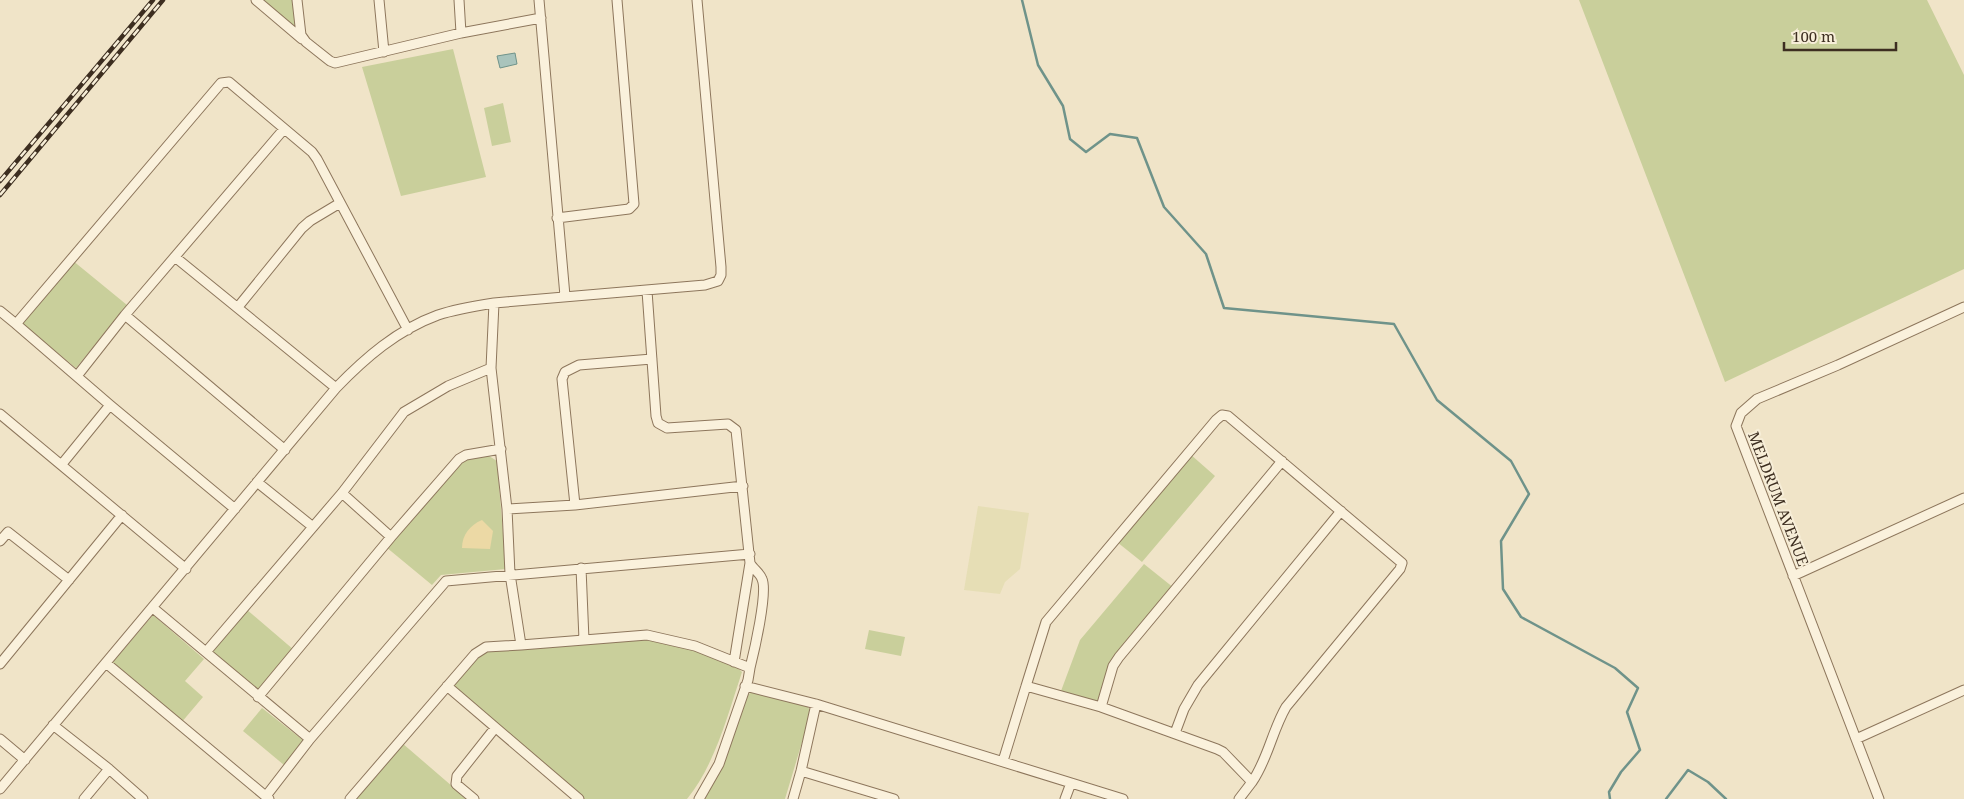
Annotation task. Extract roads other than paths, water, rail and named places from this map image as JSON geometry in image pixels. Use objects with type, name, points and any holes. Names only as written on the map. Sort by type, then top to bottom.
[{"type":"street","points":[[256,0],[330,62],[335,63],[461,33],[541,18]]},
{"type":"street","points":[[298,0],[301,35],[306,42]]},
{"type":"street","points":[[379,0],[384,52]]},
{"type":"street","points":[[459,0],[461,33]]},
{"type":"street","points":[[539,0],[565,296]]},
{"type":"street","points":[[557,218],[629,209],[634,204],[617,0]]},
{"type":"street","points":[[0,789],[336,388],[375,350],[408,330],[437,316],[494,303],[712,284],[718,281],[721,274],[697,0]]},
{"type":"street","points":[[16,324],[221,83],[229,82],[312,152],[408,330]]},
{"type":"street","points":[[77,376],[125,315],[284,129]]},
{"type":"street","points":[[238,307],[302,228],[310,220],[340,203]]},
{"type":"street","points":[[175,257],[336,388]]},
{"type":"street","points":[[647,290],[658,424],[667,428],[732,425],[737,433],[750,559],[734,662]]},
{"type":"street","points":[[494,303],[491,368],[507,509],[510,574],[521,645]]},
{"type":"street","name":"MELDRUM AVENUE","points":[[1879,799],[1736,426],[1741,413],[1757,400],[1964,307]]},
{"type":"street","points":[[0,311],[235,509]]},
{"type":"street","points":[[125,315],[285,450]]},
{"type":"street","points":[[575,505],[562,379],[565,372],[579,365],[652,359]]},
{"type":"street","points":[[206,652],[342,493],[404,412],[448,386],[491,368]]},
{"type":"street","points":[[62,464],[110,405]]},
{"type":"street","points":[[0,415],[62,464],[186,568]]},
{"type":"street","points":[[1003,761],[1046,622],[1219,417],[1225,416],[1231,418],[1402,562],[1402,565],[1286,707],[1278,723],[1265,761],[1239,799]]},
{"type":"street","points":[[258,697],[391,537],[462,457],[501,449]]},
{"type":"street","points":[[1101,707],[1114,666],[1119,657],[1282,461]]},
{"type":"street","points":[[257,482],[313,527]]},
{"type":"street","points":[[507,509],[575,505],[742,486]]},
{"type":"street","points":[[342,493],[391,537]]},
{"type":"street","points":[[1793,576],[1964,498]]},
{"type":"street","points":[[1175,733],[1184,709],[1198,685],[1341,511]]},
{"type":"street","points":[[0,664],[122,515]]},
{"type":"street","points":[[0,541],[8,532],[69,580]]},
{"type":"street","points":[[106,663],[268,798],[310,739],[446,581],[580,568],[750,559]]},
{"type":"street","points":[[699,799],[719,764],[746,686],[750,668],[764,586],[762,578],[750,559]]},
{"type":"street","points":[[580,568],[584,640]]},
{"type":"street","points":[[153,608],[310,739]]},
{"type":"street","points":[[350,799],[475,654],[486,647],[647,635],[695,646],[750,668]]},
{"type":"street","points":[[447,686],[579,799]]},
{"type":"street","points":[[746,686],[816,704],[1123,799]]},
{"type":"street","points":[[1026,686],[1101,707],[1220,750],[1252,782]]},
{"type":"street","points":[[1856,739],[1964,690]]},
{"type":"street","points":[[793,799],[816,704]]},
{"type":"street","points":[[54,725],[142,799]]},
{"type":"street","points":[[474,799],[456,784],[455,780],[495,728]]},
{"type":"street","points":[[0,739],[25,760]]},
{"type":"street","points":[[84,799],[108,769]]},
{"type":"street","points":[[801,771],[894,799]]},
{"type":"street","points":[[1066,799],[1071,783]]},
{"type":"water","points":[[515,53],[517,64],[500,68],[497,56]]},
{"type":"waterway","points":[[1022,0],[1038,65],[1063,106],[1070,139],[1086,152],[1110,134],[1137,138],[1164,207],[1206,254],[1224,308],[1394,324],[1437,400],[1511,461],[1529,494],[1501,541],[1503,589],[1521,617],[1615,668],[1638,688],[1627,712],[1640,750],[1621,772],[1609,792],[1610,799]]},
{"type":"waterway","points":[[1666,799],[1688,770],[1708,782],[1726,799]]},
{"type":"railway","points":[[0,181],[153,0]]},
{"type":"railway","points":[[0,195],[163,0]]}]
